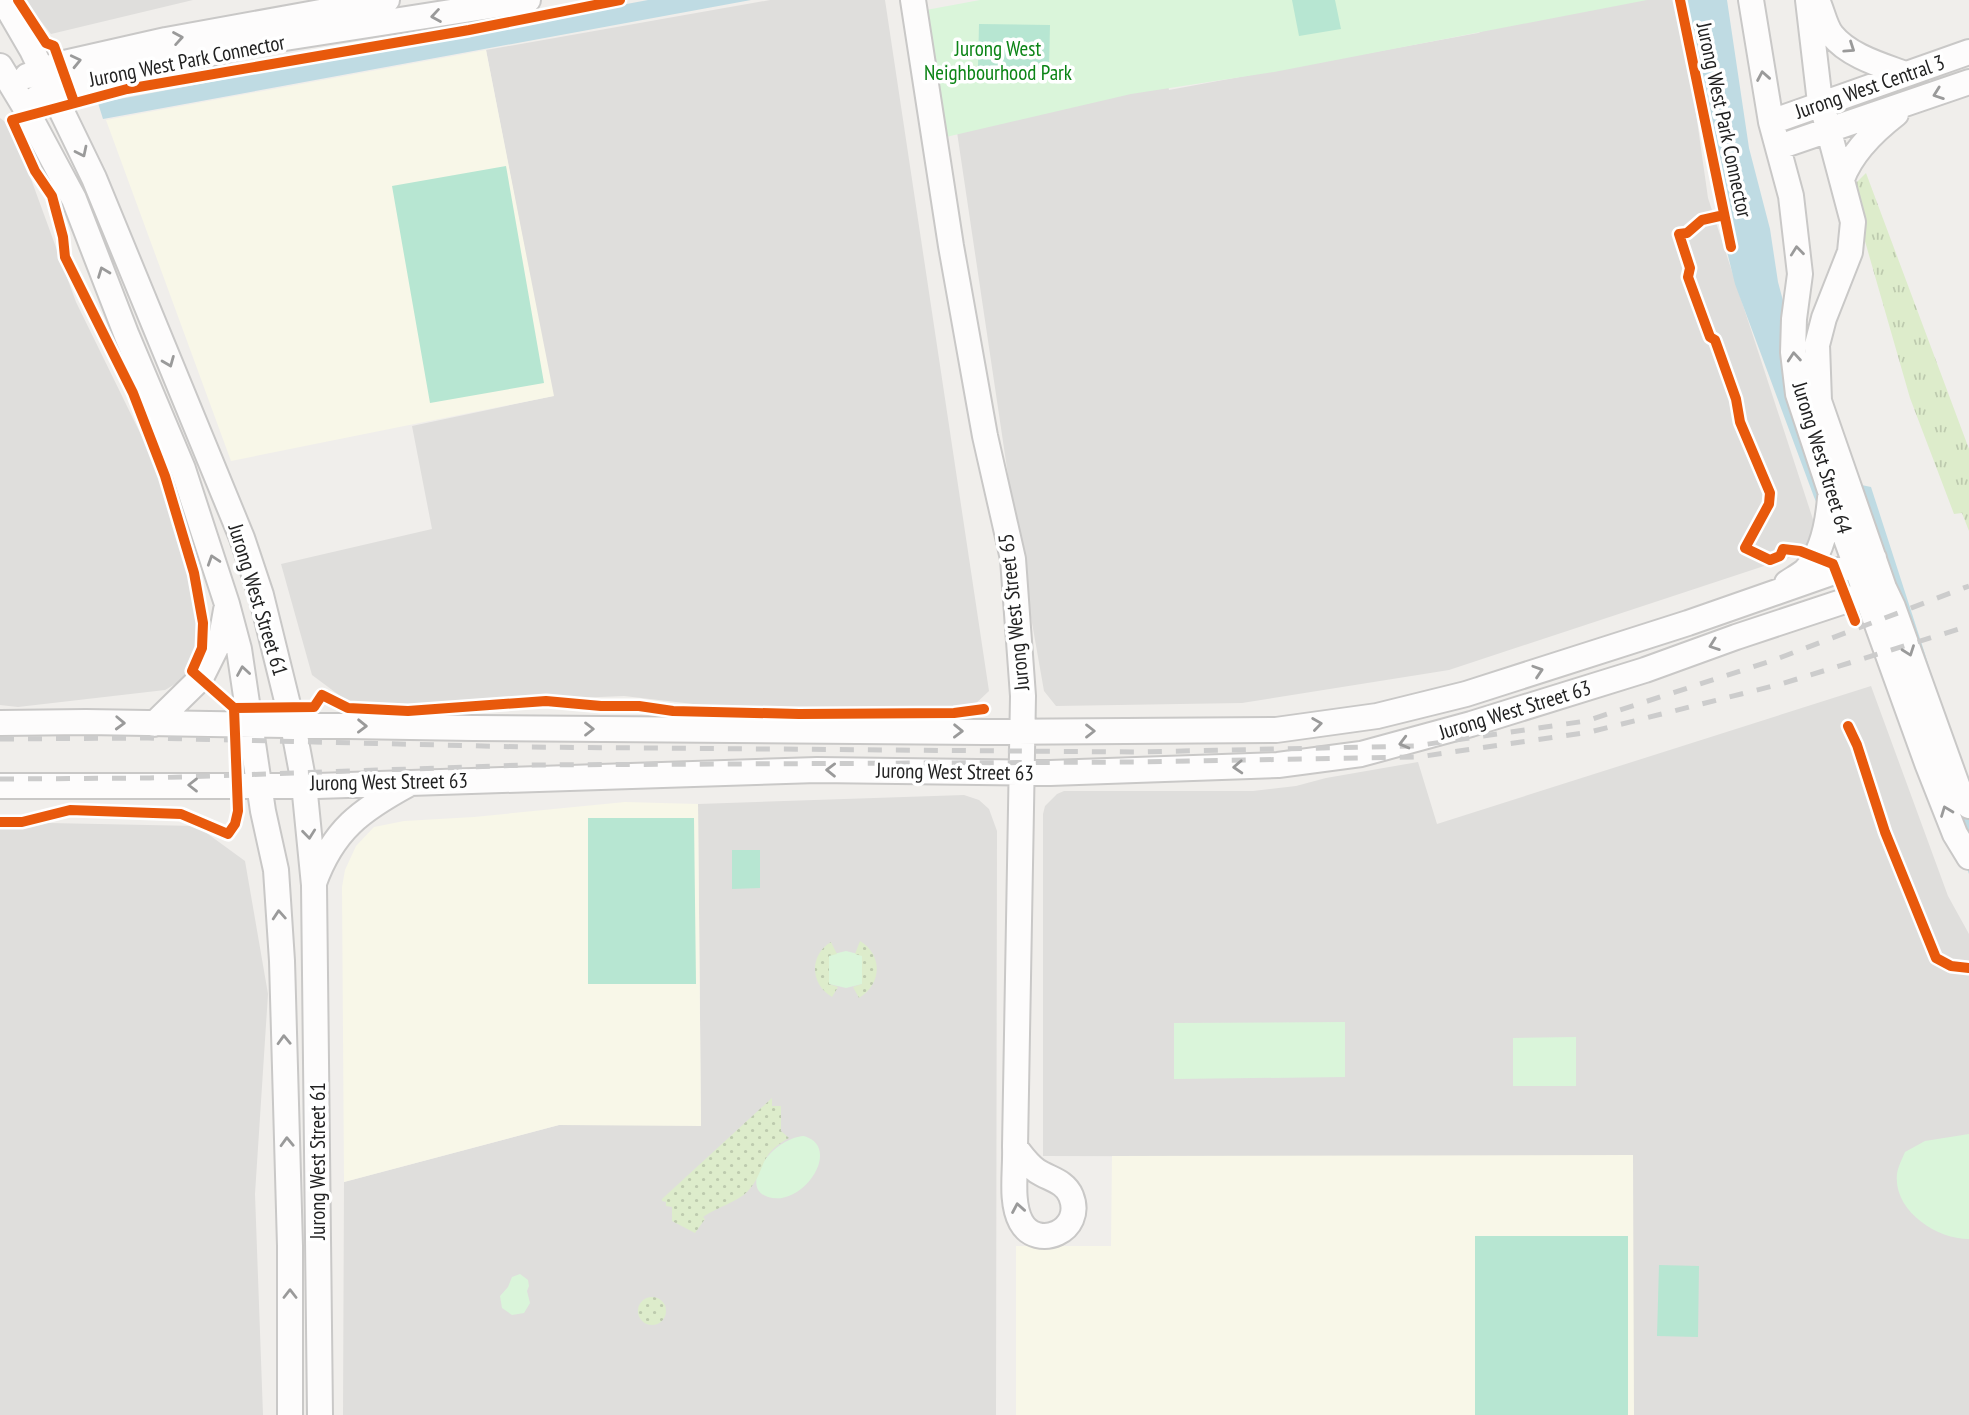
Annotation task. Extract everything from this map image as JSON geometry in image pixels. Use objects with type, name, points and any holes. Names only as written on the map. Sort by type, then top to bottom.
[{"type":"street","name":"Jurong West Street 61","points":[[3,0],[17,21],[94,178],[242,538],[261,596],[293,725],[304,784],[314,885],[320,1415]]},
{"type":"street","points":[[47,80],[166,40],[387,0]]},
{"type":"street","points":[[11,84],[528,0]]},
{"type":"street","name":"Jurong West Street 65","points":[[913,0],[956,274],[985,436],[1013,559],[1023,696],[1015,1147]]},
{"type":"street","name":"Jurong West Street 64","points":[[1751,0],[1771,122],[1791,196],[1800,274],[1793,352],[1798,394],[1831,494],[1866,561]]},
{"type":"street","name":"Jurong West Street 64","points":[[1808,0],[1822,103],[1853,222],[1850,252],[1824,318],[1817,345],[1819,401],[1875,590],[1946,810],[1955,834],[1969,858]]},
{"type":"street","points":[[1817,0],[1831,35],[1877,64],[1905,74]]},
{"type":"street","name":"Jurong West Central 3","points":[[1771,122],[1969,52]]},
{"type":"street","name":"Jurong West Central 3","points":[[1779,147],[1969,82]]},
{"type":"street","name":"Jurong West Street 61","points":[[11,84],[74,199],[127,336],[183,469],[239,649],[263,810],[276,870],[282,961],[290,1246],[290,1415]]},
{"type":"street","points":[[1842,179],[1847,164],[1865,142],[1907,105]]},
{"type":"street","points":[[1766,597],[1806,570],[1815,557],[1828,524],[1831,494]]},
{"type":"street","name":"Jurong West Street 63","points":[[0,723],[723,730],[1276,730],[1377,716],[1466,694],[1766,597],[1866,561]]},
{"type":"street","name":"Jurong West Street 63","points":[[0,786],[317,786],[817,770],[1022,773],[1278,765],[1361,754],[1471,724],[1645,670],[1875,590]]},
{"type":"street","name":"Jurong West Street 64","points":[[1875,590],[1893,607],[1961,793],[1969,806]]},
{"type":"street","points":[[154,724],[201,678],[221,638],[227,604]]},
{"type":"street","points":[[314,885],[322,862],[340,832],[370,807],[413,782]]},
{"type":"shaded area","points":[[24,0],[193,0],[51,34]]},
{"type":"shaded area","points":[[770,0],[885,0],[989,691],[971,708],[728,708],[624,696],[355,707],[312,675],[281,564],[432,529],[412,426],[553,396],[486,50]]},
{"type":"shaded area","points":[[1560,0],[1680,0],[1708,198],[1822,547],[1449,670],[1242,703],[1056,706],[1044,691],[1019,549],[954,112],[1166,73],[1169,90],[1478,33]]},
{"type":"shaded area","points":[[486,50],[554,396],[231,461],[106,120]]},
{"type":"shaded area","points":[[0,118],[12,127],[76,302],[172,498],[211,644],[194,673],[165,690],[18,707],[0,705]]},
{"type":"shaded area","points":[[1871,686],[1948,896],[1969,934],[1969,1415],[1629,1415],[1629,1157],[1043,1156],[1043,814],[1045,806],[1057,794],[1064,791],[1253,791],[1296,786],[1418,762],[1437,824]]},
{"type":"shaded area","points":[[964,795],[979,800],[989,809],[997,831],[996,1415],[343,1415],[344,1182],[559,1125],[701,1125],[698,804]]},
{"type":"shaded area","points":[[625,802],[698,804],[701,1126],[559,1125],[344,1182],[342,887],[345,870],[356,846],[374,827],[404,821]]},
{"type":"shaded area","points":[[0,822],[197,826],[245,861],[268,994],[255,1194],[263,1415],[0,1415]]},
{"type":"shaded area","points":[[1633,1155],[1634,1415],[1016,1415],[1016,1246],[1111,1246],[1112,1156]]},
{"type":"green space","name":"Jurong West Neighbourhood Park","points":[[980,0],[1647,0],[1274,72],[1131,94],[946,137],[926,10]]},
{"type":"green space","points":[[1292,0],[1335,0],[1341,29],[1299,36]]},
{"type":"green space","points":[[979,24],[1050,25],[1049,69],[978,66]]},
{"type":"green space","points":[[506,166],[544,383],[430,403],[392,186]]},
{"type":"green space","points":[[1866,173],[1969,449],[1969,531],[1962,513],[1954,514],[1910,398],[1850,189]]},
{"type":"green space","points":[[588,818],[694,818],[696,984],[588,984]]},
{"type":"green space","points":[[732,850],[760,850],[760,888],[732,889]]},
{"type":"green space","points":[[860,941],[873,954],[877,970],[872,985],[859,998],[853,987],[862,984],[862,956],[855,954]]},
{"type":"green space","points":[[831,942],[837,954],[829,956],[829,984],[838,987],[832,997],[819,985],[815,970],[819,954]]},
{"type":"green space","points":[[846,951],[862,955],[862,984],[846,988],[829,984],[829,955]]},
{"type":"green space","points":[[1345,1022],[1345,1077],[1174,1079],[1174,1023]]},
{"type":"green space","points":[[1576,1037],[1576,1086],[1513,1086],[1513,1038]]},
{"type":"green space","points":[[772,1098],[772,1106],[781,1106],[781,1131],[789,1138],[772,1150],[748,1191],[703,1217],[705,1219],[695,1233],[672,1221],[672,1207],[666,1206],[662,1199]]},
{"type":"green space","points":[[1969,1134],[1969,1239],[1943,1234],[1919,1220],[1902,1199],[1897,1174],[1905,1152],[1925,1141]]},
{"type":"green space","points":[[804,1136],[815,1142],[820,1152],[814,1175],[794,1194],[781,1198],[768,1197],[760,1192],[756,1184],[762,1164],[780,1145]]},
{"type":"green space","points":[[1475,1236],[1628,1236],[1628,1415],[1475,1415]]},
{"type":"green space","points":[[1659,1265],[1699,1266],[1698,1337],[1657,1336]]},
{"type":"green space","points":[[520,1274],[528,1280],[530,1303],[524,1313],[512,1315],[502,1308],[500,1296],[512,1277]]},
{"type":"green space","points":[[652,1297],[662,1301],[666,1311],[662,1321],[652,1325],[642,1321],[638,1311],[642,1301]]},
{"type":"water","points":[[648,0],[751,0],[103,119],[98,103]]},
{"type":"water","points":[[1685,0],[1727,0],[1749,148],[1770,229],[1778,282],[1790,327],[1852,483],[1871,487],[1969,790],[1969,874],[1892,676],[1814,497],[1735,284],[1718,215],[1695,98]]},
{"type":"railway","points":[[0,739],[148,738],[524,747],[1136,752],[1415,746],[1586,721],[1774,660],[1969,586]]},
{"type":"railway","points":[[0,779],[150,778],[525,765],[1137,762],[1418,757],[1590,732],[1781,684],[1969,626]]},
{"type":"cycle path","points":[[18,0],[46,43],[54,46],[74,102]]},
{"type":"cycle path","name":"Jurong West Park Connector","points":[[0,822],[22,822],[70,810],[181,814],[228,834],[235,824],[238,811],[234,708],[192,671],[202,648],[203,623],[194,573],[165,476],[133,393],[65,257],[63,237],[52,196],[35,171],[12,120],[127,89],[469,30],[620,0]]},
{"type":"cycle path","name":"Jurong West Park Connector","points":[[1680,0],[1731,247]]},
{"type":"cycle path","name":"Jurong West Park Connector","points":[[1724,215],[1702,220],[1687,233],[1679,234],[1690,268],[1688,277],[1710,337],[1715,340],[1736,399],[1740,422],[1770,493],[1769,504],[1745,548],[1770,560],[1780,556],[1783,549],[1800,551],[1833,564],[1855,621]]},
{"type":"cycle path","points":[[234,708],[314,707],[322,695],[348,708],[408,711],[546,701],[639,706],[673,711],[799,714],[954,713],[984,709]]},
{"type":"cycle path","points":[[1848,726],[1857,745],[1885,832],[1936,958],[1951,966],[1969,968]]}]
